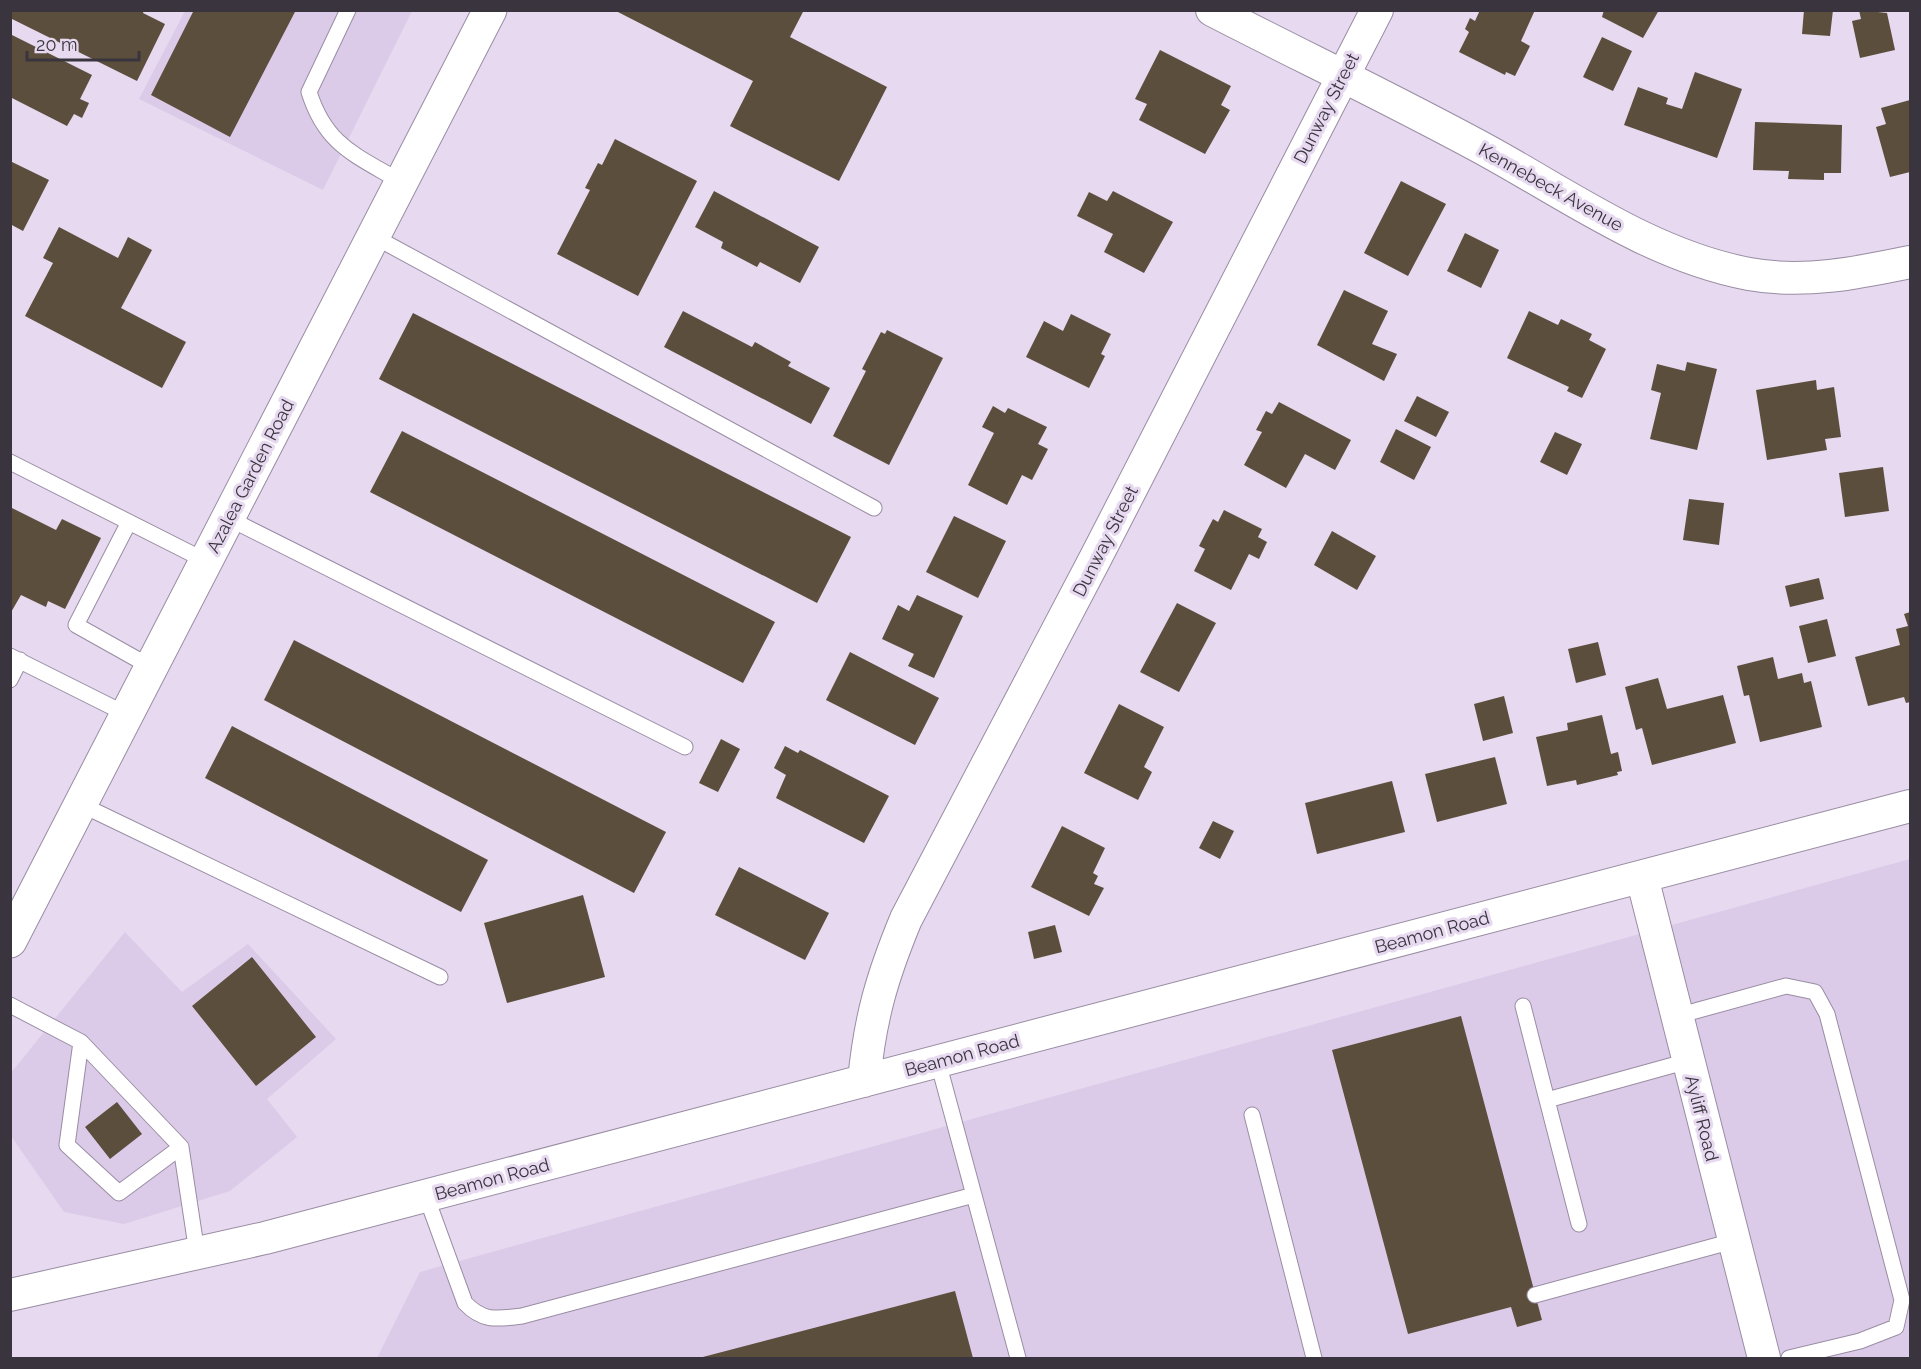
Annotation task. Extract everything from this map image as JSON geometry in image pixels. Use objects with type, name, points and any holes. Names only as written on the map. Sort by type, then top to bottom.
[{"type":"main road","name":"Azalea Garden Road","points":[[10,941],[490,10]]},
{"type":"street","name":"Kennebeck Avenue","points":[[1212,10],[1489,152],[1654,244],[1707,264],[1751,274],[1808,278],[1842,276],[1911,262]]},
{"type":"street","name":"Dunway Street","points":[[864,1081],[869,1033],[883,974],[906,919],[1095,559],[1377,10]]},
{"type":"street","name":"Beamon Road","points":[[10,1295],[197,1253],[426,1196],[1911,806]]},
{"type":"street","name":"Ayliff Road","points":[[1642,877],[1764,1359]]},
{"type":"lane","points":[[348,10],[309,92],[317,117],[336,143],[401,182]]},
{"type":"lane","points":[[373,236],[874,508]]},
{"type":"lane","points":[[10,462],[206,561]]},
{"type":"lane","points":[[228,518],[685,747]]},
{"type":"lane","points":[[129,522],[76,625],[151,667]]},
{"type":"lane","points":[[10,680],[15,658],[126,714]]},
{"type":"lane","points":[[80,804],[440,977]]},
{"type":"lane","points":[[1677,1016],[1786,987],[1815,992],[1827,1014],[1902,1300],[1896,1327],[1860,1341],[1788,1359]]},
{"type":"lane","points":[[10,1005],[81,1042],[181,1147],[197,1253]]},
{"type":"lane","points":[[1523,1006],[1579,1224]]},
{"type":"lane","points":[[81,1042],[67,1145],[119,1193],[181,1147]]},
{"type":"lane","points":[[1547,1100],[1688,1061]]},
{"type":"lane","points":[[938,1062],[1018,1359]]},
{"type":"lane","points":[[1252,1115],[1314,1359]]},
{"type":"lane","points":[[426,1196],[465,1303],[476,1314],[494,1319],[522,1316],[974,1195]]},
{"type":"lane","points":[[1536,1295],[1733,1240]]},
{"type":"shaded area","points":[[185,11],[412,11],[323,190],[139,99]]},
{"type":"shaded area","points":[[1910,859],[1910,1358],[377,1358],[420,1272]]},
{"type":"shaded area","points":[[125,932],[182,992],[248,944],[336,1039],[267,1099],[297,1137],[230,1191],[124,1224],[64,1212],[11,1136],[10,1074]]},
{"type":"building","points":[[10,10],[144,10],[143,13],[165,24],[137,81],[10,18]]},
{"type":"building","points":[[194,10],[296,10],[230,137],[151,95]]},
{"type":"building","points":[[614,10],[804,10],[790,37],[887,87],[839,181],[730,126],[753,81]]},
{"type":"building","points":[[1480,10],[1535,10],[1521,41],[1530,46],[1515,76],[1506,72],[1505,75],[1459,52],[1469,32],[1465,29],[1470,18],[1475,21]]},
{"type":"building","points":[[1604,10],[1659,10],[1643,38],[1602,17]]},
{"type":"building","points":[[1804,10],[1833,10],[1830,36],[1802,34]]},
{"type":"building","points":[[1859,10],[1887,13],[1895,50],[1860,58],[1852,21],[1861,19]]},
{"type":"building","points":[[10,34],[92,75],[80,99],[89,103],[82,118],[74,114],[67,126],[10,97]]},
{"type":"building","points":[[1602,37],[1632,51],[1613,91],[1583,77]]},
{"type":"building","points":[[1160,50],[1231,86],[1221,105],[1230,110],[1205,154],[1139,120],[1147,104],[1135,99]]},
{"type":"building","points":[[1695,72],[1742,89],[1717,158],[1624,125],[1638,87],[1668,98],[1666,104],[1682,109]]},
{"type":"building","points":[[1910,100],[1910,172],[1890,177],[1876,127],[1886,124],[1881,108]]},
{"type":"building","points":[[1755,122],[1842,125],[1841,173],[1824,173],[1824,180],[1788,179],[1789,171],[1753,170]]},
{"type":"building","points":[[615,139],[697,181],[638,296],[557,254],[590,190],[585,188],[598,163],[602,165]]},
{"type":"building","points":[[10,161],[49,180],[23,231],[10,224]]},
{"type":"building","points":[[1401,181],[1446,204],[1408,276],[1364,253]]},
{"type":"building","points":[[714,191],[819,247],[800,283],[760,262],[757,267],[721,248],[723,242],[695,227]]},
{"type":"building","points":[[1113,191],[1173,222],[1144,273],[1104,252],[1113,234],[1077,216],[1089,192],[1107,201]]},
{"type":"building","points":[[59,227],[118,258],[128,237],[152,250],[121,308],[186,342],[162,388],[25,316],[53,263],[43,258]]},
{"type":"building","points":[[1465,233],[1499,250],[1481,288],[1447,271]]},
{"type":"building","points":[[1344,290],[1388,311],[1372,344],[1397,354],[1384,381],[1317,345]]},
{"type":"building","points":[[683,311],[752,347],[755,342],[791,362],[788,366],[830,388],[811,424],[664,347]]},
{"type":"building","points":[[1529,311],[1558,325],[1561,319],[1592,334],[1589,340],[1606,349],[1582,398],[1567,391],[1569,387],[1507,358]]},
{"type":"building","points":[[413,313],[851,537],[817,603],[379,379]]},
{"type":"building","points":[[1071,314],[1111,334],[1101,354],[1105,356],[1089,388],[1026,357],[1044,321],[1063,331]]},
{"type":"building","points":[[887,330],[943,358],[889,465],[833,436],[866,371],[862,369],[881,332],[885,334]]},
{"type":"building","points":[[1687,362],[1717,369],[1697,450],[1650,439],[1661,393],[1651,390],[1657,364],[1685,371]]},
{"type":"building","points":[[1816,380],[1817,390],[1834,387],[1841,437],[1825,439],[1827,450],[1767,460],[1756,390]]},
{"type":"building","points":[[1417,396],[1449,412],[1436,437],[1404,421]]},
{"type":"building","points":[[1279,402],[1351,440],[1335,470],[1305,454],[1286,488],[1244,465],[1262,432],[1256,430],[1266,411],[1272,414]]},
{"type":"building","points":[[993,406],[1005,413],[1008,408],[1047,427],[1038,444],[1048,449],[1032,480],[1022,475],[1007,505],[968,485],[994,433],[982,427]]},
{"type":"building","points":[[1396,429],[1431,447],[1414,480],[1380,462]]},
{"type":"building","points":[[402,431],[775,622],[743,683],[370,492]]},
{"type":"building","points":[[1555,432],[1582,444],[1567,475],[1540,462]]},
{"type":"building","points":[[1883,467],[1889,511],[1845,517],[1839,473]]},
{"type":"building","points":[[1689,499],[1724,503],[1719,545],[1683,540]]},
{"type":"building","points":[[10,507],[56,530],[62,519],[101,538],[65,609],[48,601],[46,607],[21,595],[10,614]]},
{"type":"building","points":[[1224,510],[1262,529],[1258,537],[1267,542],[1259,559],[1249,554],[1231,590],[1194,571],[1205,549],[1199,546],[1213,519],[1218,522]]},
{"type":"building","points":[[954,516],[1006,541],[978,598],[926,572]]},
{"type":"building","points":[[1332,531],[1376,556],[1357,590],[1314,565]]},
{"type":"building","points":[[1819,578],[1824,599],[1790,607],[1785,586]]},
{"type":"building","points":[[917,595],[963,616],[934,678],[908,666],[914,654],[882,639],[898,605],[909,611]]},
{"type":"building","points":[[1177,603],[1216,623],[1179,692],[1140,672]]},
{"type":"building","points":[[1910,612],[1910,702],[1906,703],[1904,697],[1868,706],[1855,657],[1900,645],[1896,629],[1908,626],[1904,614]]},
{"type":"building","points":[[1827,619],[1836,656],[1808,663],[1799,626]]},
{"type":"building","points":[[294,640],[666,832],[634,893],[264,700]]},
{"type":"building","points":[[1598,642],[1606,675],[1576,683],[1568,649]]},
{"type":"building","points":[[850,652],[939,698],[915,745],[826,700]]},
{"type":"building","points":[[1773,657],[1778,679],[1802,673],[1804,683],[1811,681],[1822,727],[1760,742],[1749,695],[1744,696],[1737,666]]},
{"type":"building","points":[[1658,678],[1667,709],[1723,695],[1736,743],[1652,765],[1642,728],[1636,730],[1625,687]]},
{"type":"building","points":[[1504,696],[1513,733],[1483,741],[1474,704]]},
{"type":"building","points":[[1119,704],[1164,727],[1144,767],[1152,772],[1138,800],[1084,773]]},
{"type":"building","points":[[1602,715],[1611,754],[1618,752],[1622,771],[1617,772],[1618,775],[1577,785],[1576,780],[1547,786],[1536,737],[1568,730],[1567,723]]},
{"type":"building","points":[[232,726],[488,860],[461,912],[205,778]]},
{"type":"building","points":[[721,739],[740,749],[718,792],[699,783]]},
{"type":"building","points":[[785,746],[798,753],[800,750],[889,796],[864,843],[776,798],[786,775],[774,768]]},
{"type":"building","points":[[1495,757],[1507,804],[1437,822],[1425,774]]},
{"type":"building","points":[[1392,781],[1405,832],[1317,854],[1305,803]]},
{"type":"building","points":[[1213,821],[1234,831],[1220,859],[1199,848]]},
{"type":"building","points":[[1062,826],[1105,848],[1093,873],[1098,876],[1094,884],[1104,888],[1089,916],[1031,887]]},
{"type":"building","points":[[739,867],[829,913],[805,960],[715,915]]},
{"type":"building","points":[[583,895],[605,977],[507,1003],[484,923]]},
{"type":"building","points":[[1055,925],[1062,952],[1034,959],[1028,932]]},
{"type":"building","points":[[252,957],[316,1037],[256,1086],[192,1006]]},
{"type":"building","points":[[1461,1016],[1542,1320],[1517,1327],[1511,1307],[1408,1334],[1332,1050]]},
{"type":"building","points":[[117,1102],[142,1134],[110,1159],[85,1127]]},
{"type":"building","points":[[955,1291],[973,1358],[699,1358]]}]
